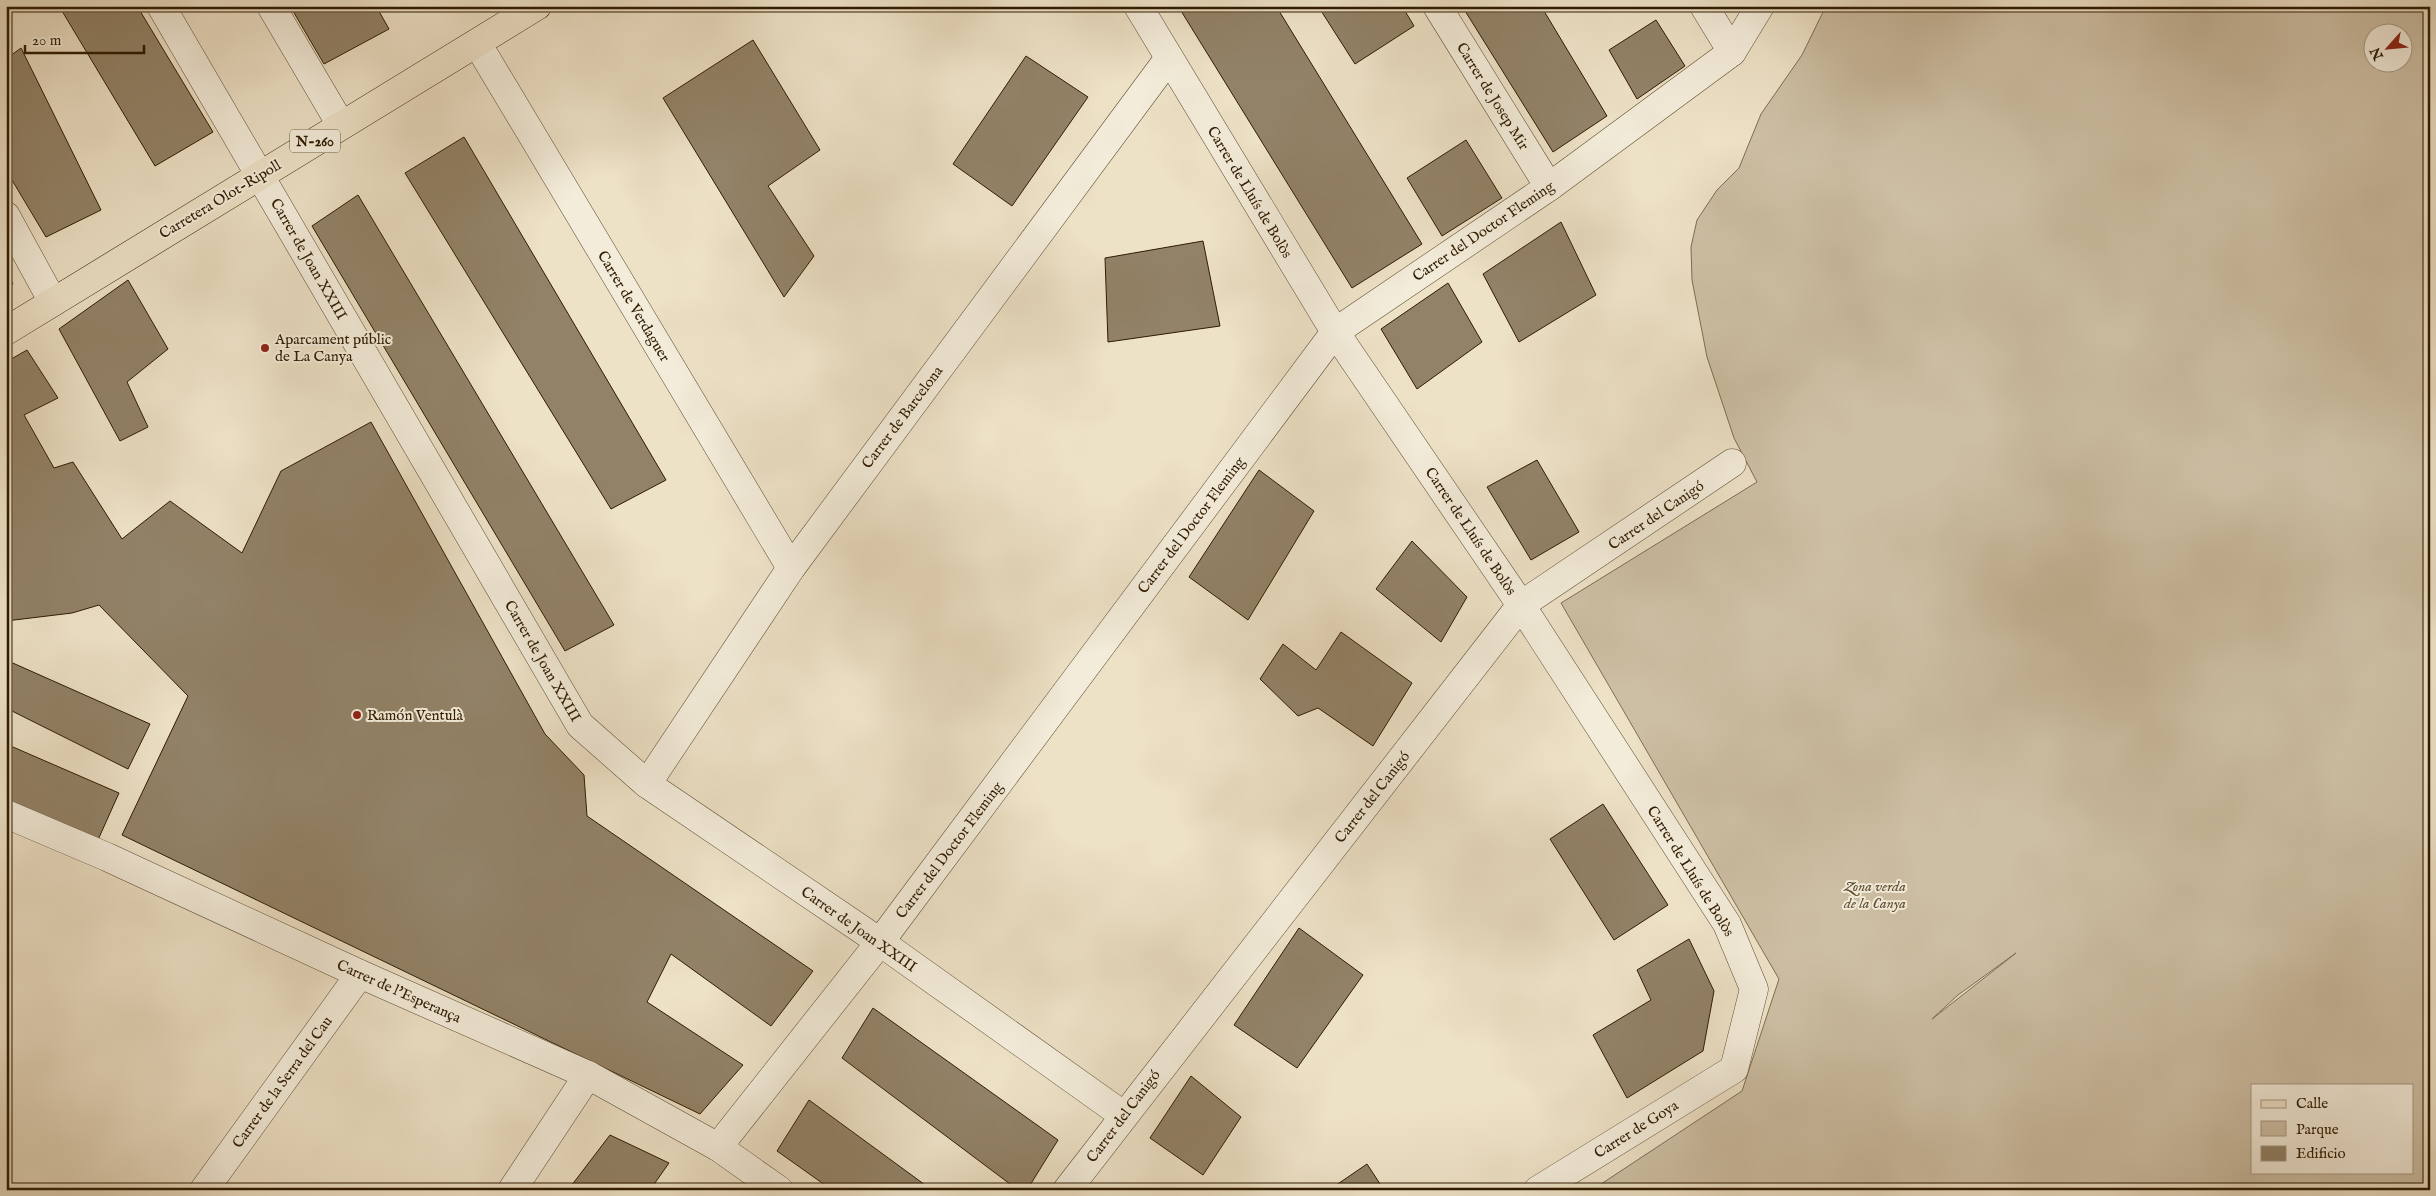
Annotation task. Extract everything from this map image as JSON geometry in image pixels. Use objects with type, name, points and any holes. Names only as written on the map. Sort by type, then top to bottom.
[{"type":"main road","name":"Carretera Olot-Ripoll","points":[[6,331],[536,6]]},
{"type":"street","name":"Carrer de Joan XXIII","points":[[161,6],[580,724],[647,784],[880,942],[1124,1115]]},
{"type":"street","points":[[271,6],[341,126]]},
{"type":"street","name":"Carrer de Lluís de Bolòs","points":[[1138,6],[1335,332],[1521,605],[1727,924],[1754,989],[1734,1069]]},
{"type":"street","name":"Carrer de Josep Mir","points":[[1437,6],[1549,187]]},
{"type":"street","points":[[1704,6],[1732,52]]},
{"type":"street","name":"Carrer del Doctor Fleming","points":[[718,1147],[880,942],[1335,332],[1549,187],[1732,52],[1760,6]]},
{"type":"street","name":"Carrer de Verdaguer","points":[[477,43],[791,568]]},
{"type":"street","name":"Carrer de Barcelona","points":[[647,784],[791,568],[1169,58]]},
{"type":"street","points":[[6,216],[53,302]]},
{"type":"street","name":"Carrer del Canigó","points":[[1067,1190],[1521,605],[1732,463]]},
{"type":"street","name":"Carrer de l'Esperança","points":[[6,814],[107,856],[360,974],[588,1075],[718,1147],[779,1190]]},
{"type":"street","name":"Carrer de la Serra del Cau","points":[[204,1190],[360,974]]},
{"type":"street","name":"Carrer de Goya","points":[[1538,1190],[1734,1069]]},
{"type":"street","points":[[512,1190],[588,1075]]},
{"type":"green space","name":"Zona verda de la Canya","points":[[1826,6],[2430,6],[2430,1190],[1592,1190],[1742,1091],[1779,979],[1561,603],[1757,482],[1734,438],[1707,357],[1692,280],[1691,247],[1697,220],[1717,190],[1739,168],[1761,114],[1802,55]],"holes":[[[2016,953],[1932,1019],[1958,995]]]},
{"type":"building","points":[[59,6],[137,6],[213,132],[155,166]]},
{"type":"building","points":[[290,6],[376,6],[389,29],[324,64]]},
{"type":"building","points":[[1178,6],[1276,6],[1422,244],[1352,288]]},
{"type":"building","points":[[1318,6],[1402,6],[1414,26],[1355,64]]},
{"type":"building","points":[[1462,6],[1541,6],[1607,116],[1553,152]]},
{"type":"building","points":[[1656,20],[1685,66],[1637,99],[1609,50]]},
{"type":"building","points":[[753,40],[820,150],[768,186],[814,256],[784,297],[663,98]]},
{"type":"building","points":[[21,48],[101,210],[46,237],[6,170],[6,59]]},
{"type":"building","points":[[1026,56],[1088,97],[1012,206],[953,164]]},
{"type":"building","points":[[464,137],[666,480],[611,509],[405,173]]},
{"type":"building","points":[[1466,140],[1502,198],[1442,236],[1407,178]]},
{"type":"building","points":[[358,195],[614,625],[565,651],[312,226]]},
{"type":"building","points":[[1561,222],[1596,295],[1519,342],[1483,274]]},
{"type":"building","points":[[1203,241],[1220,326],[1108,342],[1105,258]]},
{"type":"building","points":[[6,271],[13,284],[6,288]]},
{"type":"building","points":[[128,280],[168,349],[127,382],[148,427],[120,441],[59,329]]},
{"type":"building","points":[[1448,283],[1482,342],[1417,389],[1381,329]]},
{"type":"building","name":"Ramón Ventulà","points":[[27,350],[58,398],[24,415],[54,468],[73,462],[122,539],[170,501],[242,553],[281,471],[371,422],[545,734],[584,775],[587,816],[813,971],[771,1026],[671,954],[647,1002],[743,1065],[700,1114],[122,835],[188,696],[99,605],[72,613],[6,621],[6,362]]},
{"type":"building","points":[[1537,460],[1579,532],[1531,560],[1487,487]]},
{"type":"building","points":[[1259,470],[1314,511],[1248,620],[1189,577]]},
{"type":"building","points":[[1412,541],[1467,597],[1441,642],[1376,589]]},
{"type":"building","points":[[1341,632],[1412,683],[1373,746],[1318,708],[1298,716],[1260,679],[1283,644],[1316,670]]},
{"type":"building","points":[[6,660],[150,724],[128,769],[6,708]]},
{"type":"building","points":[[6,744],[119,793],[93,851],[6,805]]},
{"type":"building","points":[[1603,804],[1668,905],[1614,940],[1550,839]]},
{"type":"building","points":[[1299,928],[1363,975],[1297,1068],[1234,1025]]},
{"type":"building","points":[[1689,939],[1714,991],[1703,1051],[1627,1098],[1593,1035],[1651,1000],[1637,970]]},
{"type":"building","points":[[873,1008],[1058,1140],[1027,1190],[1018,1190],[842,1058]]},
{"type":"building","points":[[1191,1076],[1241,1117],[1203,1175],[1150,1138]]},
{"type":"building","points":[[809,1100],[932,1190],[832,1190],[777,1151]]},
{"type":"building","points":[[610,1135],[669,1163],[650,1190],[568,1190]]},
{"type":"building","points":[[1367,1164],[1384,1190],[1329,1190]]},
{"type":"place","name":"Aparcament públic de La Canya","points":[[265,348]]},
{"type":"place","name":"Ramón Ventulà","points":[[357,715]]}]
